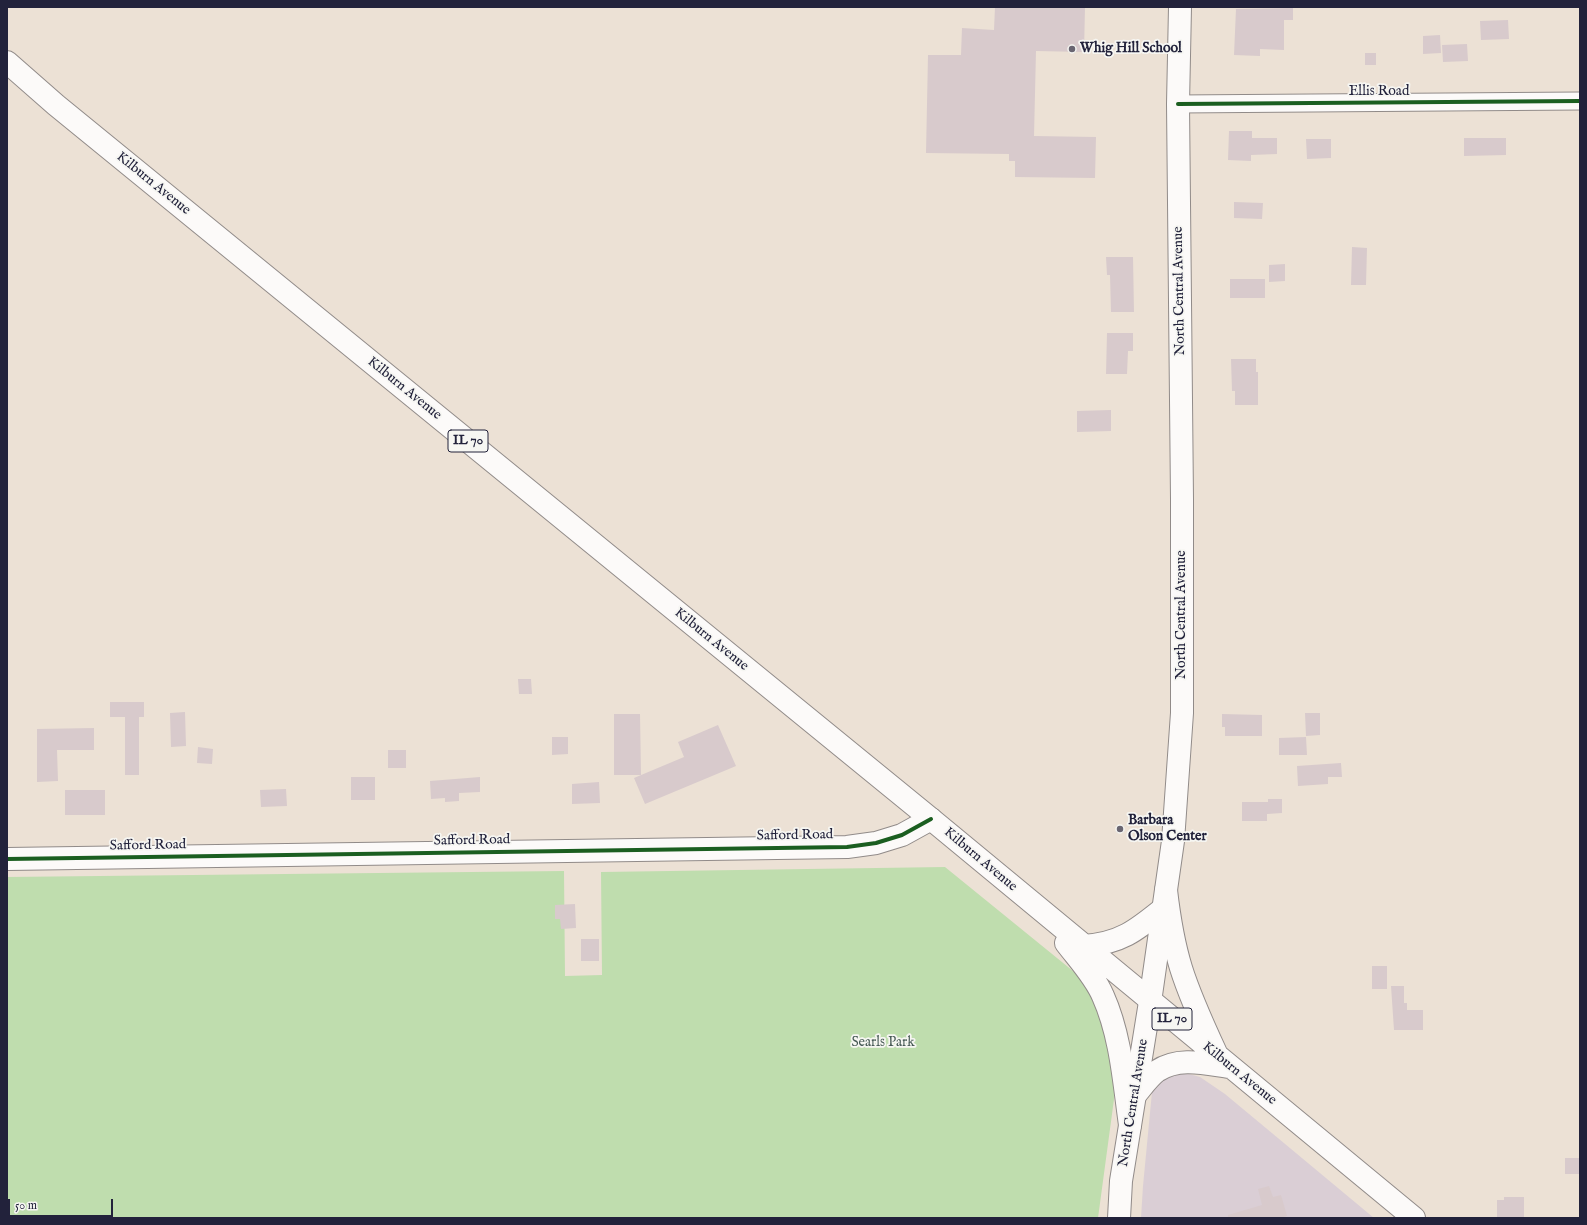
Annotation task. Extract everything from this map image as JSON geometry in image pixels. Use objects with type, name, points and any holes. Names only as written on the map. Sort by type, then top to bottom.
[{"type":"main road","name":"North Central Avenue","points":[[1119,1218],[1121,1181],[1136,1094],[1173,841],[1182,713],[1182,499],[1178,104],[1180,7]]},
{"type":"main road","name":"Kilburn Avenue","points":[[7,62],[56,105],[931,819],[1150,1002],[1414,1218]]},
{"type":"main road","name":"Safford Road","points":[[7,859],[847,847],[876,843],[902,835],[931,819]]},
{"type":"main road","points":[[1083,946],[1098,945],[1114,941],[1137,930],[1165,899]]},
{"type":"main road","points":[[1136,1094],[1157,1071],[1171,1064],[1185,1062],[1224,1062],[1203,1024],[1181,968],[1165,899]]},
{"type":"main road","points":[[1041,911],[1094,978],[1103,996],[1118,1042],[1130,1125]]},
{"type":"street","name":"Ellis Road","points":[[1178,104],[1580,101]]},
{"type":"shaded area","points":[[1182,1072],[1200,1077],[1225,1094],[1374,1218],[1141,1218],[1152,1092],[1168,1074]]},
{"type":"green space","name":"Searls Park","points":[[945,867],[1089,984],[1111,1023],[1117,1077],[1098,1218],[7,1218],[7,877],[564,871],[565,976],[602,975],[601,872]]},
{"type":"building","points":[[995,7],[1085,7],[1084,52],[1036,51],[1034,136],[1096,137],[1095,178],[1015,177],[1015,161],[1009,161],[1009,154],[926,153],[928,55],[961,55],[962,28],[994,30]]},
{"type":"building","points":[[1293,8],[1293,20],[1284,20],[1284,50],[1260,49],[1260,56],[1234,55],[1236,9]]},
{"type":"building","points":[[1508,20],[1509,39],[1481,40],[1480,21]]},
{"type":"building","points":[[1440,35],[1441,53],[1423,54],[1423,36]]},
{"type":"building","points":[[1467,44],[1468,61],[1443,62],[1442,45]]},
{"type":"building","points":[[1365,53],[1376,53],[1376,65],[1365,65]]},
{"type":"building","points":[[1229,131],[1252,131],[1252,138],[1277,138],[1277,154],[1251,155],[1251,161],[1228,160]]},
{"type":"building","points":[[1464,138],[1506,138],[1506,155],[1464,156]]},
{"type":"building","points":[[1306,139],[1331,139],[1331,158],[1307,159]]},
{"type":"building","points":[[1234,202],[1263,203],[1262,219],[1234,218]]},
{"type":"building","points":[[1352,247],[1367,248],[1366,285],[1351,285]]},
{"type":"building","points":[[1106,257],[1133,257],[1134,312],[1111,312],[1110,275],[1107,275]]},
{"type":"building","points":[[1285,264],[1285,281],[1269,282],[1269,265]]},
{"type":"building","points":[[1230,279],[1265,279],[1265,298],[1230,298]]},
{"type":"building","points":[[1107,333],[1133,333],[1133,351],[1128,351],[1127,374],[1106,374]]},
{"type":"building","points":[[1231,359],[1256,359],[1256,372],[1258,372],[1258,405],[1235,405],[1235,391],[1232,391]]},
{"type":"building","points":[[1111,410],[1111,431],[1077,432],[1077,411]]},
{"type":"building","points":[[518,679],[531,679],[532,694],[519,694]]},
{"type":"building","points":[[110,702],[144,702],[144,717],[139,717],[139,775],[125,775],[125,717],[110,717]]},
{"type":"building","points":[[185,712],[186,746],[171,747],[170,713]]},
{"type":"building","points":[[1305,713],[1320,713],[1320,735],[1306,736]]},
{"type":"building","points":[[614,714],[640,714],[641,775],[614,775]]},
{"type":"building","points":[[1222,714],[1262,715],[1262,736],[1225,736],[1225,727],[1222,727]]},
{"type":"building","points":[[718,725],[736,766],[645,804],[634,778],[684,757],[678,742]]},
{"type":"building","points":[[94,728],[94,750],[57,750],[58,781],[37,782],[37,729]]},
{"type":"building","points":[[552,737],[568,737],[568,754],[552,755]]},
{"type":"building","points":[[1306,737],[1307,755],[1279,755],[1279,738]]},
{"type":"building","points":[[198,747],[213,749],[212,764],[197,763]]},
{"type":"building","points":[[388,750],[406,750],[406,768],[388,768]]},
{"type":"building","points":[[1341,763],[1342,777],[1328,777],[1328,784],[1298,786],[1297,766]]},
{"type":"building","points":[[351,777],[375,777],[375,800],[351,800]]},
{"type":"building","points":[[480,777],[480,792],[459,793],[459,801],[445,802],[445,798],[431,799],[430,781]]},
{"type":"building","points":[[599,782],[600,803],[572,804],[572,784]]},
{"type":"building","points":[[286,789],[287,806],[261,807],[260,790]]},
{"type":"building","points":[[65,790],[105,790],[105,815],[65,815]]},
{"type":"building","points":[[1268,799],[1282,799],[1282,813],[1267,814],[1267,821],[1242,821],[1242,802],[1268,802]]},
{"type":"building","points":[[575,904],[576,928],[561,929],[560,919],[555,919],[555,905]]},
{"type":"building","points":[[581,939],[599,939],[599,961],[581,961]]},
{"type":"building","points":[[1372,966],[1387,966],[1387,989],[1372,989]]},
{"type":"building","points":[[1391,986],[1404,986],[1404,1003],[1407,1003],[1407,1010],[1423,1010],[1423,1030],[1394,1030]]},
{"type":"building","points":[[1565,1158],[1580,1158],[1580,1174],[1565,1174]]},
{"type":"building","points":[[1269,1186],[1273,1197],[1281,1195],[1287,1216],[1280,1218],[1228,1218],[1228,1215],[1262,1205],[1258,1189]]},
{"type":"building","points":[[1504,1197],[1524,1197],[1524,1218],[1497,1218],[1497,1200],[1504,1200]]},
{"type":"cycle path","points":[[1178,104],[1580,101]]},
{"type":"cycle path","points":[[7,859],[847,847],[876,843],[902,835],[931,819]]},
{"type":"place","name":"Whig Hill School","points":[[1072,49]]},
{"type":"place","name":"Barbara Olson Center","points":[[1120,829]]}]
